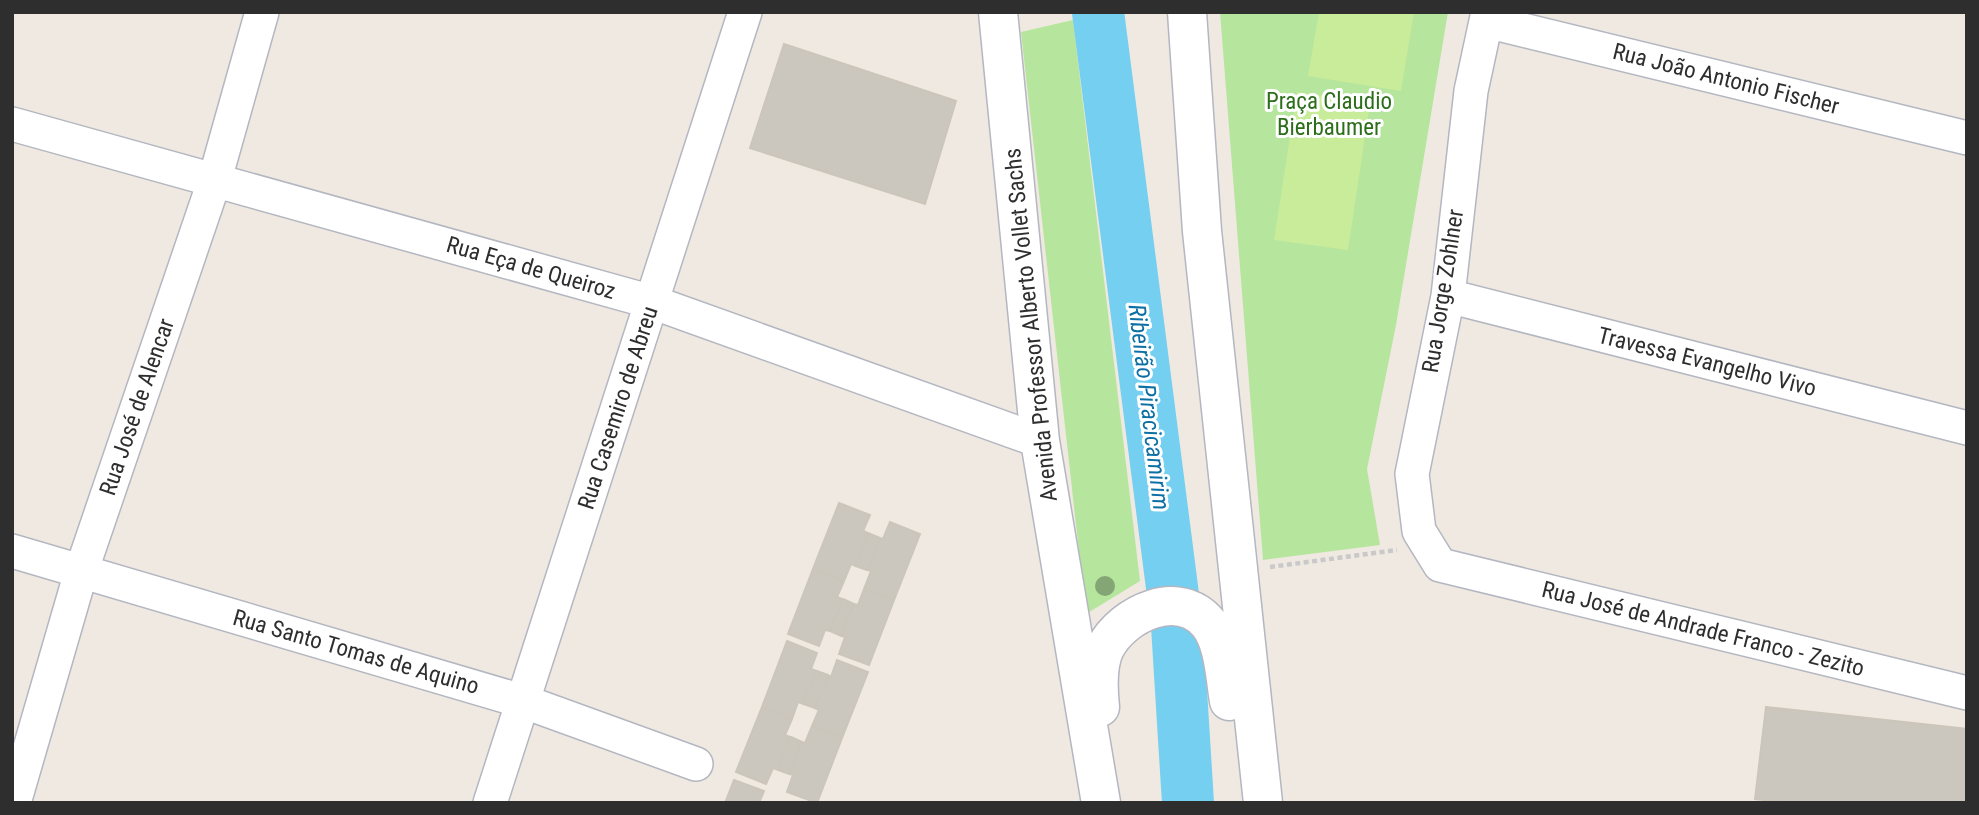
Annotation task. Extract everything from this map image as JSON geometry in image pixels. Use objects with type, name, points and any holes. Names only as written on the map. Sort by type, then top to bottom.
[{"type":"main road","name":"Avenida Professor Alberto Vollet Sachs","points":[[998,12],[1040,441],[1103,803]]},
{"type":"main road","points":[[1187,12],[1202,231],[1263,803]]},
{"type":"main road","points":[[1103,803],[1099,671],[1104,650],[1116,632],[1163,605],[1188,607],[1209,624],[1220,652],[1247,803]]},
{"type":"street","name":"Rua José de Alencar","points":[[14,803],[81,572],[215,179],[262,12]]},
{"type":"street","name":"Rua Casemiro de Abreu","points":[[490,803],[746,12]]},
{"type":"street","name":"Rua João Antonio Fischer","points":[[1487,16],[1967,138]]},
{"type":"street","name":"Rua Jorge Zohlner","points":[[1434,556],[1419,531],[1412,474],[1448,296],[1471,91],[1487,16]]},
{"type":"street","name":"Rua Eça de Queiroz","points":[[12,124],[652,302],[1040,441]]},
{"type":"street","name":"Travessa Evangelho Vivo","points":[[1448,296],[1967,428]]},
{"type":"street","name":"Rua Santo Tomas de Aquino","points":[[12,551],[524,702],[696,764]]},
{"type":"street","name":"Rua José de Andrade Franco - Zezito","points":[[1434,556],[1967,693]]},
{"type":"path","points":[[1238,572],[1434,556]]},
{"type":"green space","name":"Praça Claudio Bierbaumer","points":[[1220,12],[1448,12],[1396,325],[1367,469],[1380,545],[1263,560]]},
{"type":"green space","points":[[1319,12],[1414,12],[1401,91],[1308,76]]},
{"type":"green space","points":[[1073,20],[1140,581],[1086,614],[1021,32]]},
{"type":"green space","points":[[1297,92],[1370,103],[1348,250],[1274,240]]},
{"type":"building","points":[[784,44],[956,101],[925,204],[750,148]]},
{"type":"building","points":[[839,503],[870,515],[863,531],[880,538],[883,539],[890,522],[920,534],[894,600],[864,589],[871,571],[851,564],[844,581],[813,569]]},
{"type":"building","points":[[868,533],[880,538],[867,570],[855,566]]},
{"type":"building","points":[[813,569],[844,581],[837,597],[854,604],[858,605],[864,589],[894,600],[869,665],[839,654],[845,637],[830,631],[825,630],[819,646],[788,634]]},
{"type":"building","points":[[843,599],[854,604],[841,636],[830,631]]},
{"type":"building","points":[[787,641],[817,653],[811,669],[831,677],[837,660],[868,672],[842,738],[812,726],[819,710],[815,708],[798,702],[792,719],[762,707]]},
{"type":"building","points":[[816,671],[828,675],[815,708],[803,704]]},
{"type":"building","points":[[762,707],[792,719],[785,735],[802,742],[805,743],[812,726],[842,738],[817,803],[787,792],[793,775],[773,768],[766,784],[736,772]]},
{"type":"building","points":[[1766,707],[1967,729],[1967,803],[1790,803],[1755,799]]},
{"type":"building","points":[[791,737],[802,742],[789,774],[778,770]]},
{"type":"building","points":[[734,780],[764,791],[759,803],[725,803]]},
{"type":"waterway","name":"Ribeirão Piracicamirim","points":[[1098,12],[1177,626],[1188,803]]}]
